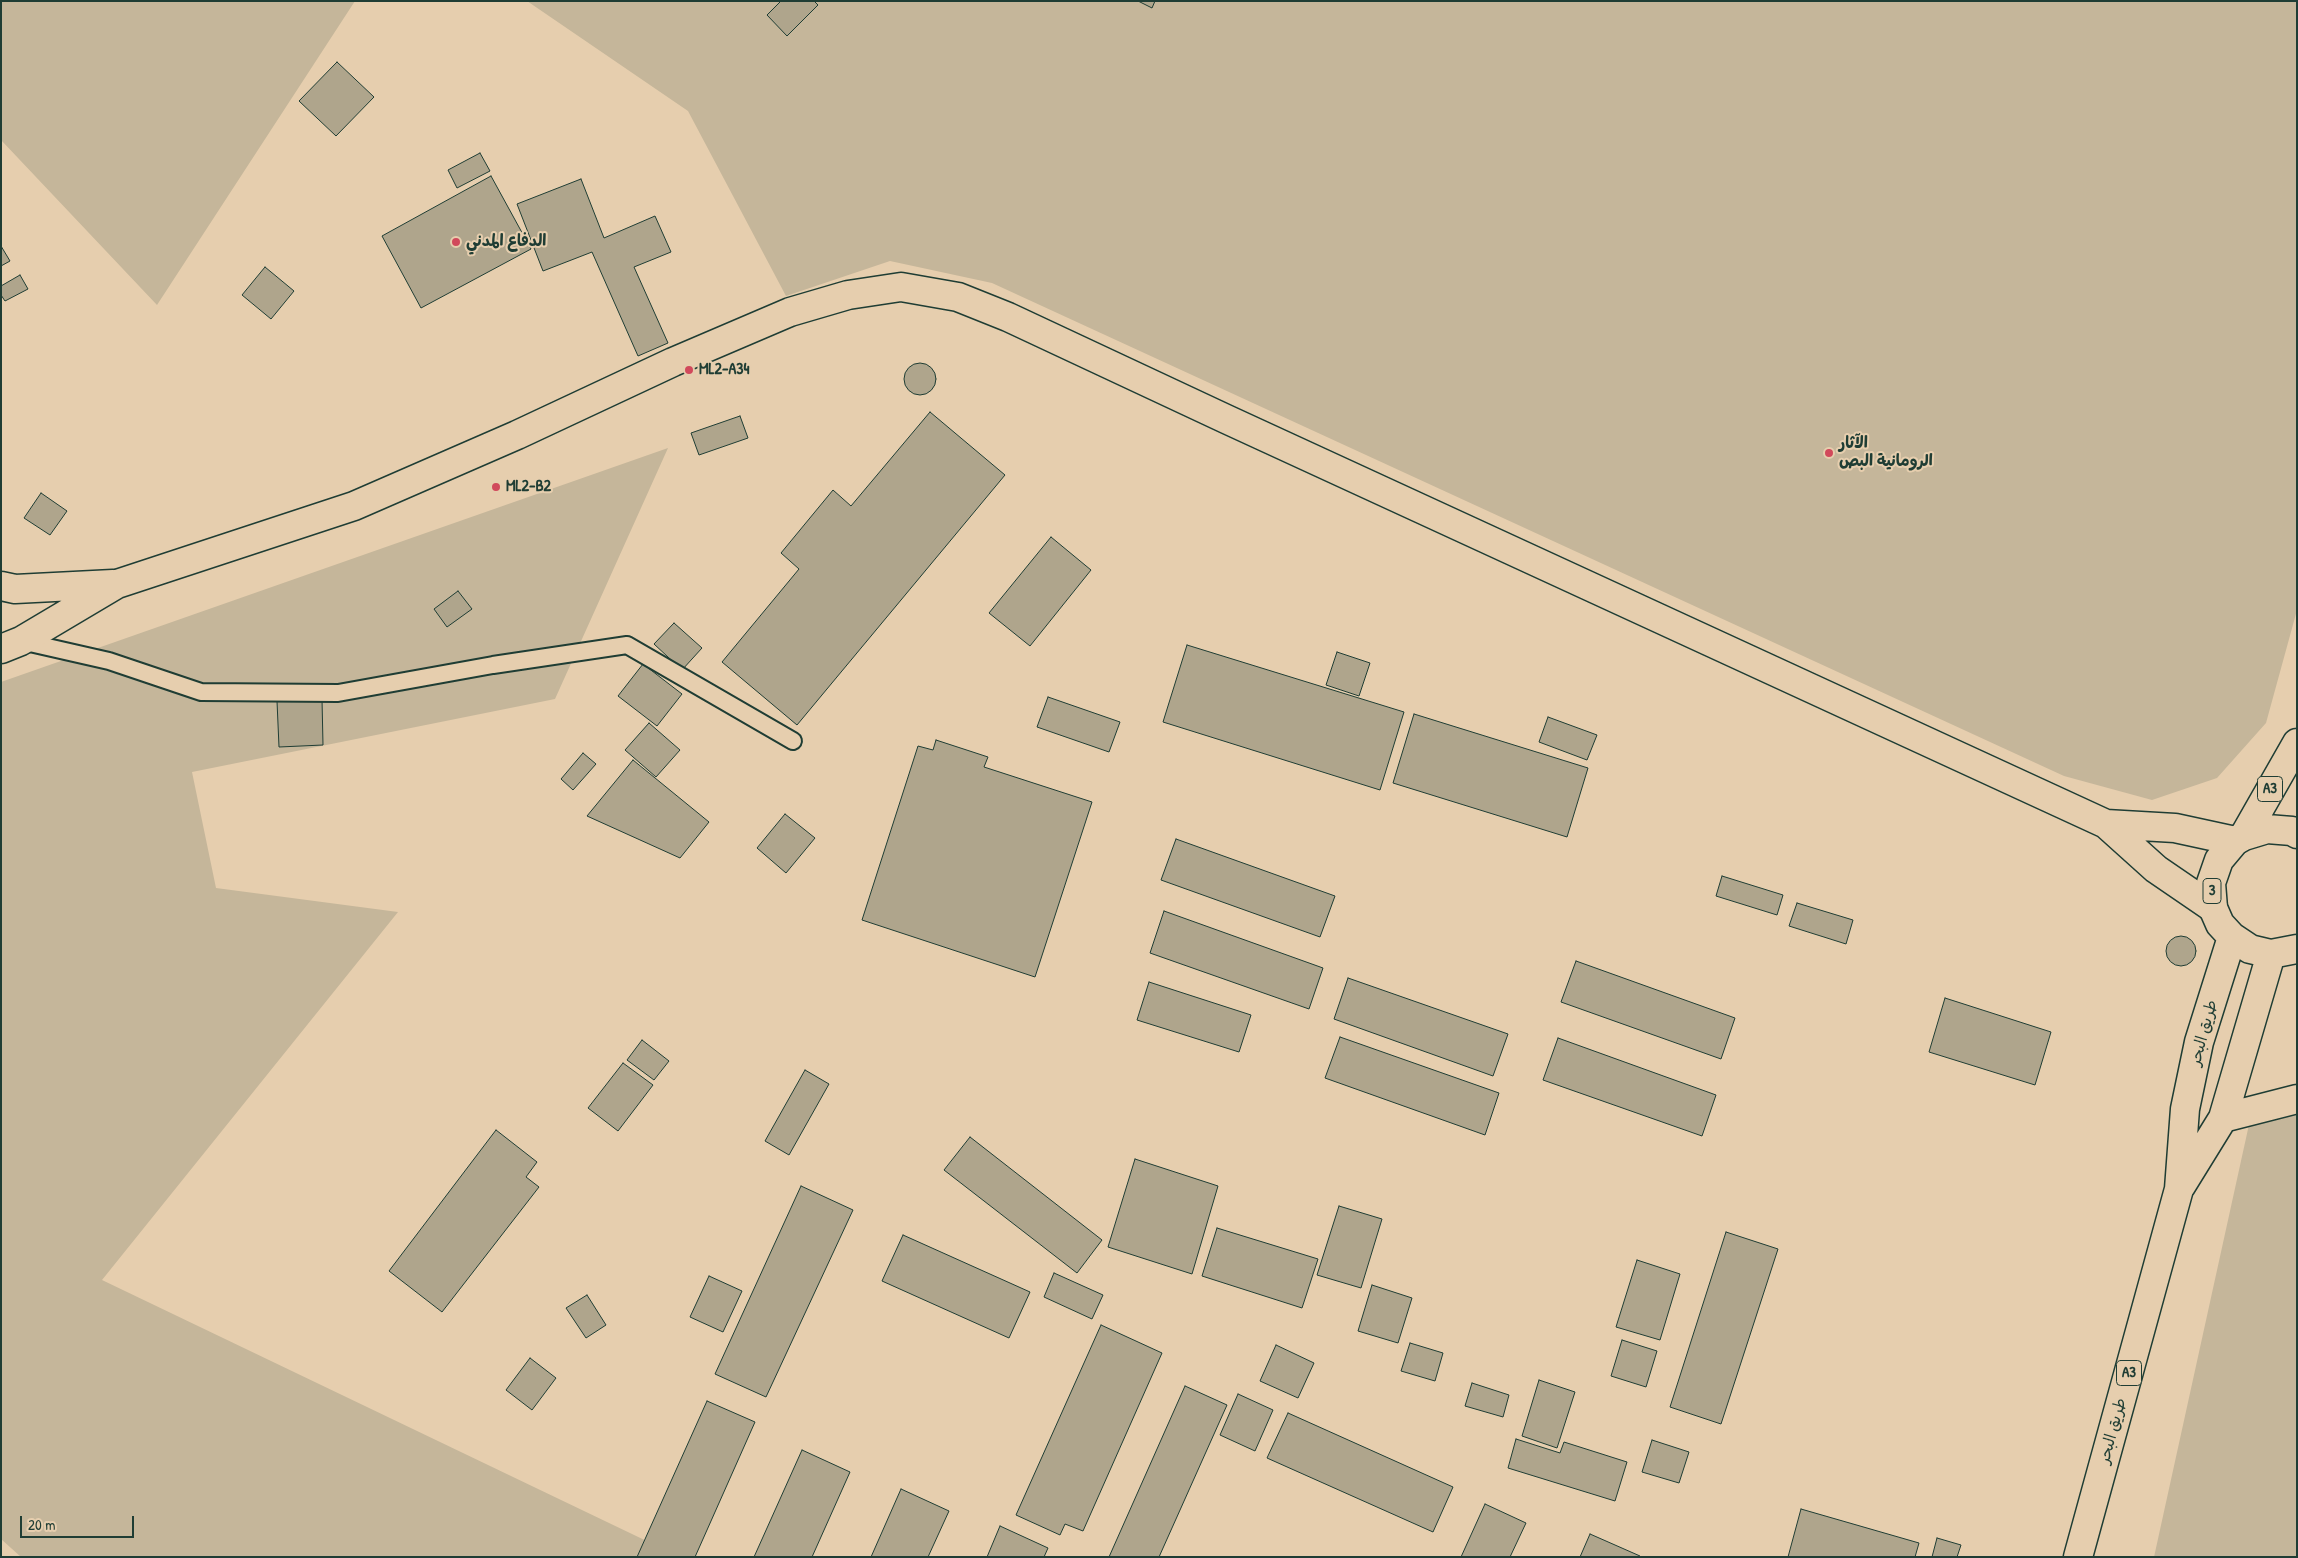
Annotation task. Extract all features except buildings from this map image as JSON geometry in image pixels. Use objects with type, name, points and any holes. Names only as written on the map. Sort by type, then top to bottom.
[{"type":"main road","points":[[11,645],[117,584],[354,506],[517,435],[673,362],[790,312],[848,295],[901,287],[958,297],[1008,317],[1243,428],[2106,824],[2156,869],[2213,908]]},
{"type":"main road","points":[[1,586],[15,589],[117,584]]},
{"type":"main road","name":"A3","points":[[2239,839],[2297,743]]},
{"type":"main road","points":[[2106,824],[2175,828],[2239,839],[2268,829],[2292,831],[2297,834]]},
{"type":"main road","name":"3","points":[[2239,839],[2219,860],[2211,883],[2213,908],[2220,924],[2232,937],[2250,949],[2284,951]]},
{"type":"main road","name":"طريق البحر","points":[[2078,1557],[2179,1189],[2185,1109],[2199,1042],[2232,937]]},
{"type":"main road","name":"طريق البحر","points":[[2179,1189],[2223,1118],[2284,951]]},
{"type":"main road","points":[[2223,1118],[2297,1099]]},
{"type":"lane","points":[[11,645],[109,661],[201,692],[338,693],[493,665],[627,645],[793,741]]},
{"type":"shaded area","points":[[1,1],[355,1],[157,305],[1,140]]},
{"type":"shaded area","name":"الآثار الرومانية البص","points":[[527,1],[2297,1],[2297,610],[2266,723],[2217,778],[2152,800],[2064,776],[992,283],[890,261],[786,296],[688,111]]},
{"type":"shaded area","points":[[668,448],[555,699],[192,772],[216,888],[398,912],[102,1280],[680,1557],[21,1557],[1,1539],[1,682]]},
{"type":"shaded area","points":[[2297,1100],[2297,1557],[2154,1557],[2250,1120]]},
{"type":"place","name":"الدفاع المدني","points":[[456,242]]},
{"type":"place","name":"ML2-A34","points":[[689,370]]},
{"type":"place","name":"الآثار الرومانية البص","points":[[1829,453]]},
{"type":"place","name":"ML2-B2","points":[[496,487]]}]
